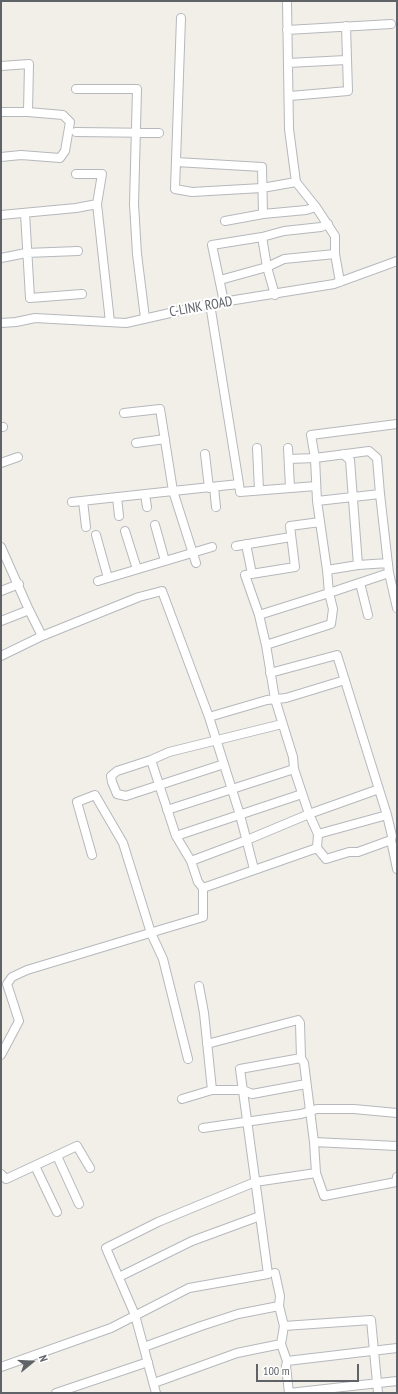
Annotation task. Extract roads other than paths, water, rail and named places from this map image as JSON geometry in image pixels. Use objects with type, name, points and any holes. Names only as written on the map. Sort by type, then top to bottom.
[{"type":"street","points":[[287,1],[290,96],[289,129],[296,182],[316,207],[335,236],[340,282]]},
{"type":"street","points":[[181,18],[174,189],[192,192],[262,188],[296,182]]},
{"type":"street","points":[[287,30],[391,24]]},
{"type":"street","points":[[290,96],[348,91],[346,26]]},
{"type":"street","points":[[288,63],[346,60]]},
{"type":"street","points":[[1,66],[29,64],[28,112]]},
{"type":"street","points":[[76,89],[137,89],[134,204],[137,254],[145,318]]},
{"type":"street","points":[[1,112],[63,114],[70,122],[65,151],[60,158],[21,155],[1,157]]},
{"type":"street","points":[[76,132],[159,132]]},
{"type":"street","points":[[176,162],[262,166],[263,214]]},
{"type":"street","points":[[76,174],[102,174],[97,204],[110,322]]},
{"type":"street","points":[[1,215],[97,204]]},
{"type":"street","points":[[225,221],[263,214],[306,210],[316,207]]},
{"type":"street","points":[[25,213],[26,253],[30,298],[82,294]]},
{"type":"street","points":[[224,302],[212,245],[262,237],[284,231],[321,227],[328,224]]},
{"type":"street","points":[[262,237],[267,267],[275,295]]},
{"type":"street","points":[[1,258],[26,253],[78,251]]},
{"type":"street","points":[[220,280],[267,267],[284,259],[336,254]]},
{"type":"street","name":"C-LINK ROAD","points":[[1,323],[35,318],[126,323],[210,304],[275,295],[340,282],[397,261]]},
{"type":"street","points":[[210,304],[240,492],[316,486]]},
{"type":"street","points":[[124,413],[160,409],[173,491],[196,563]]},
{"type":"street","points":[[266,646],[331,624],[333,609],[329,593],[317,501],[315,458],[312,435],[397,424]]},
{"type":"street","points":[[136,443],[165,438]]},
{"type":"street","points":[[257,448],[259,490]]},
{"type":"street","points":[[288,448],[290,488]]},
{"type":"street","points":[[288,459],[315,458],[370,451],[377,458],[389,574],[397,608]]},
{"type":"street","points":[[205,454],[216,507]]},
{"type":"street","points":[[343,454],[350,460],[358,565]]},
{"type":"street","points":[[1,463],[18,457]]},
{"type":"street","points":[[72,502],[239,484]]},
{"type":"street","points":[[145,494],[147,507]]},
{"type":"street","points":[[317,501],[380,494]]},
{"type":"street","points":[[117,498],[119,516]]},
{"type":"street","points":[[83,501],[86,527]]},
{"type":"street","points":[[320,522],[290,526],[296,567],[245,575],[259,615],[275,699],[293,757],[294,769],[302,788],[302,794],[309,814],[318,834],[317,848],[326,859],[337,857],[349,852],[358,852],[391,840]]},
{"type":"street","points":[[155,525],[165,560]]},
{"type":"street","points":[[125,531],[137,569]]},
{"type":"street","points":[[96,535],[108,578]]},
{"type":"street","points":[[236,546],[291,537]]},
{"type":"street","points":[[246,544],[252,574]]},
{"type":"street","points":[[1,547],[4,561],[19,584],[29,610],[42,636]]},
{"type":"street","points":[[98,581],[212,547]]},
{"type":"street","points":[[327,570],[358,565],[388,563]]},
{"type":"street","points":[[259,615],[389,574]]},
{"type":"street","points":[[360,583],[368,615]]},
{"type":"street","points":[[1,591],[19,584]]},
{"type":"street","points":[[1,656],[42,636],[139,597],[162,591],[209,717],[240,815],[254,869]]},
{"type":"street","points":[[1,621],[29,610]]},
{"type":"street","points":[[270,673],[337,655],[387,815],[397,870]]},
{"type":"street","points":[[209,717],[275,699],[286,698],[345,680]]},
{"type":"street","points":[[224,764],[126,796],[117,794],[111,776],[117,771],[151,760],[169,752],[282,724]]},
{"type":"street","points":[[1,1055],[19,1021],[7,984],[12,977],[26,970],[202,917],[203,888],[198,882],[191,861],[176,836],[151,760]]},
{"type":"street","points":[[167,810],[231,788],[294,769]]},
{"type":"street","points":[[191,861],[247,840],[309,814],[379,789]]},
{"type":"street","points":[[176,836],[302,794]]},
{"type":"street","points":[[92,855],[77,802],[95,795],[123,843],[151,933],[163,959],[188,1059]]},
{"type":"street","points":[[318,834],[387,815]]},
{"type":"street","points":[[203,888],[317,848]]},
{"type":"street","points":[[199,986],[208,1044],[212,1090]]},
{"type":"street","points":[[208,1044],[298,1020],[300,1023],[301,1058],[314,1142],[316,1173],[324,1196],[396,1182],[397,1177]]},
{"type":"street","points":[[1,1367],[111,1328],[189,1288],[268,1274],[240,1069],[301,1058]]},
{"type":"street","points":[[182,1099],[212,1090],[243,1090],[252,1094],[306,1084]]},
{"type":"street","points":[[203,1128],[247,1120],[301,1114],[317,1109],[354,1109],[397,1113]]},
{"type":"street","points":[[314,1142],[397,1146]]},
{"type":"street","points":[[1,1174],[6,1179],[78,1146],[90,1168]]},
{"type":"street","points":[[57,1156],[79,1204]]},
{"type":"street","points":[[35,1166],[57,1212]]},
{"type":"street","points":[[156,1393],[135,1315],[106,1248],[158,1222],[255,1182],[316,1173]]},
{"type":"street","points":[[119,1277],[192,1241],[260,1216]]},
{"type":"street","points":[[275,1273],[280,1296],[279,1306],[284,1326],[282,1344],[287,1361],[286,1366],[289,1393],[397,1381]]},
{"type":"street","points":[[144,1347],[223,1319],[279,1306]]},
{"type":"street","points":[[284,1326],[370,1320],[375,1351],[378,1393]]},
{"type":"street","points":[[154,1383],[237,1353],[282,1344]]},
{"type":"street","points":[[287,1361],[397,1348]]},
{"type":"street","points":[[56,1393],[148,1362]]}]
